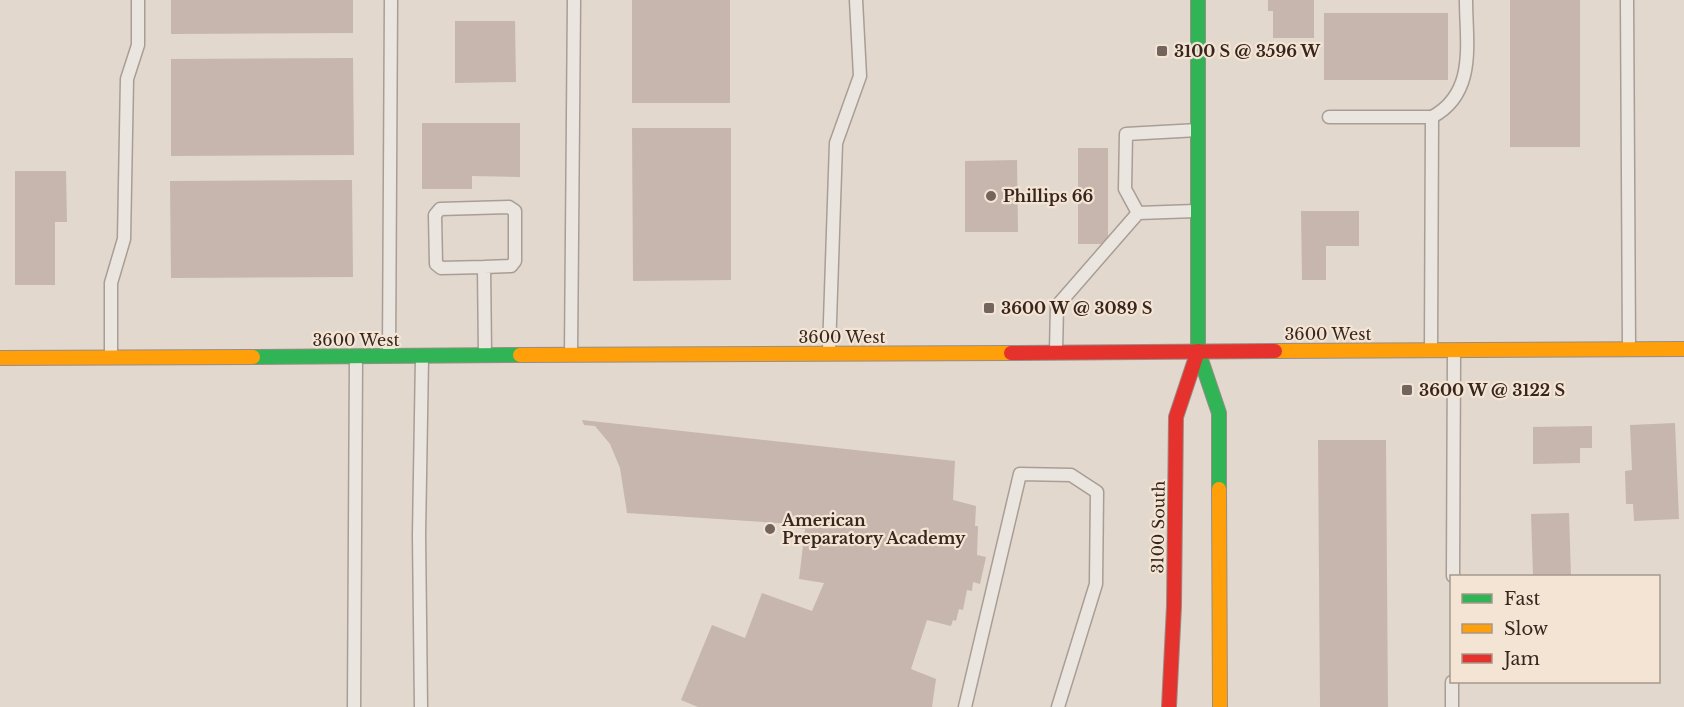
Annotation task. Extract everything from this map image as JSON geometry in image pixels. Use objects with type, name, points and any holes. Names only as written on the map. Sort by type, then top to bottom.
[{"type":"street","name":"3100 South","points":[[1169,707],[1174,606],[1176,417],[1198,351],[1198,0]]},
{"type":"street","name":"3600 West","points":[[0,358],[1684,349]]},
{"type":"street","name":"3100 South","points":[[1198,351],[1219,413],[1220,707]]},
{"type":"lane","points":[[111,357],[111,283],[124,238],[127,79],[138,45],[138,0]]},
{"type":"lane","points":[[389,356],[391,0]]},
{"type":"lane","points":[[571,355],[574,0]]},
{"type":"lane","points":[[829,354],[836,142],[860,76],[856,0]]},
{"type":"lane","points":[[1329,117],[1432,117],[1447,109],[1458,95],[1464,80],[1466,0]]},
{"type":"lane","points":[[1627,0],[1629,349]]},
{"type":"lane","points":[[1431,350],[1432,117]]},
{"type":"lane","points":[[1138,213],[1125,189],[1126,134],[1198,130]]},
{"type":"lane","points":[[509,207],[515,211],[515,261],[511,266],[484,267],[441,268],[436,264],[435,214],[440,209],[509,207]]},
{"type":"lane","points":[[1056,353],[1057,306],[1138,213],[1198,211]]},
{"type":"lane","points":[[484,267],[485,356]]},
{"type":"lane","points":[[1452,575],[1454,350]]},
{"type":"lane","points":[[354,707],[356,356]]},
{"type":"lane","points":[[421,707],[419,535],[422,356]]},
{"type":"lane","points":[[965,707],[1020,474],[1071,475],[1097,492],[1096,584],[1058,707]]},
{"type":"lane","points":[[1452,683],[1452,707]]},
{"type":"building","points":[[171,0],[353,0],[353,33],[171,34]]},
{"type":"building","points":[[632,0],[730,0],[730,103],[632,103]]},
{"type":"building","points":[[1268,0],[1314,0],[1314,38],[1273,38],[1273,11],[1268,11]]},
{"type":"building","points":[[1510,0],[1580,0],[1580,147],[1510,147]]},
{"type":"building","points":[[1324,13],[1448,13],[1448,80],[1324,80]]},
{"type":"building","points":[[455,21],[515,21],[516,82],[455,83]]},
{"type":"building","points":[[353,58],[354,155],[171,156],[171,59]]},
{"type":"building","points":[[422,123],[520,123],[520,177],[472,176],[472,189],[422,189]]},
{"type":"building","points":[[632,128],[731,128],[731,280],[633,281]]},
{"type":"building","name":"Phillips 66","points":[[1078,148],[1108,148],[1108,244],[1078,244]]},
{"type":"building","name":"Phillips 66","points":[[1017,160],[1018,232],[965,232],[965,161]]},
{"type":"building","points":[[15,171],[66,171],[67,222],[55,222],[55,285],[15,285]]},
{"type":"building","points":[[352,180],[353,277],[171,278],[170,181]]},
{"type":"building","points":[[1301,211],[1359,211],[1359,246],[1326,246],[1326,280],[1302,280]]},
{"type":"building","name":"American Preparatory Academy","points":[[582,420],[955,461],[953,500],[976,506],[977,555],[986,557],[980,584],[973,582],[972,591],[967,590],[963,610],[959,609],[956,621],[953,620],[951,626],[927,620],[911,669],[936,679],[932,707],[698,707],[681,700],[712,625],[745,638],[762,593],[812,611],[824,583],[799,579],[805,529],[794,528],[793,524],[627,513],[620,468],[610,444],[595,426],[584,425]]},
{"type":"building","points":[[1675,423],[1679,519],[1634,521],[1633,504],[1626,504],[1625,471],[1632,470],[1630,425]]},
{"type":"building","points":[[1592,426],[1592,448],[1580,448],[1580,463],[1533,464],[1533,427]]},
{"type":"building","points":[[1318,440],[1386,440],[1388,707],[1320,707]]},
{"type":"building","points":[[1569,513],[1571,575],[1533,575],[1531,514]]},
{"type":"traffic: fast","points":[[1198,0],[1198,351],[1219,413],[1219,489]]},
{"type":"traffic: fast","points":[[253,357],[520,355]]},
{"type":"traffic: slow","points":[[1275,351],[1684,349]]},
{"type":"traffic: slow","points":[[520,355],[1011,353]]},
{"type":"traffic: slow","points":[[0,358],[253,357]]},
{"type":"traffic: slow","points":[[1219,489],[1220,707]]},
{"type":"traffic: jam","points":[[1169,707],[1174,606],[1176,417],[1198,351]]},
{"type":"traffic: jam","points":[[1011,353],[1275,351]]},
{"type":"place","name":"3100 S @ 3596 W","points":[[1162,51]]},
{"type":"place","name":"Phillips 66","points":[[991,196]]},
{"type":"place","name":"3600 W @ 3089 S","points":[[989,308]]},
{"type":"place","name":"3600 W @ 3122 S","points":[[1407,390]]},
{"type":"place","name":"American Preparatory Academy","points":[[770,529]]}]
